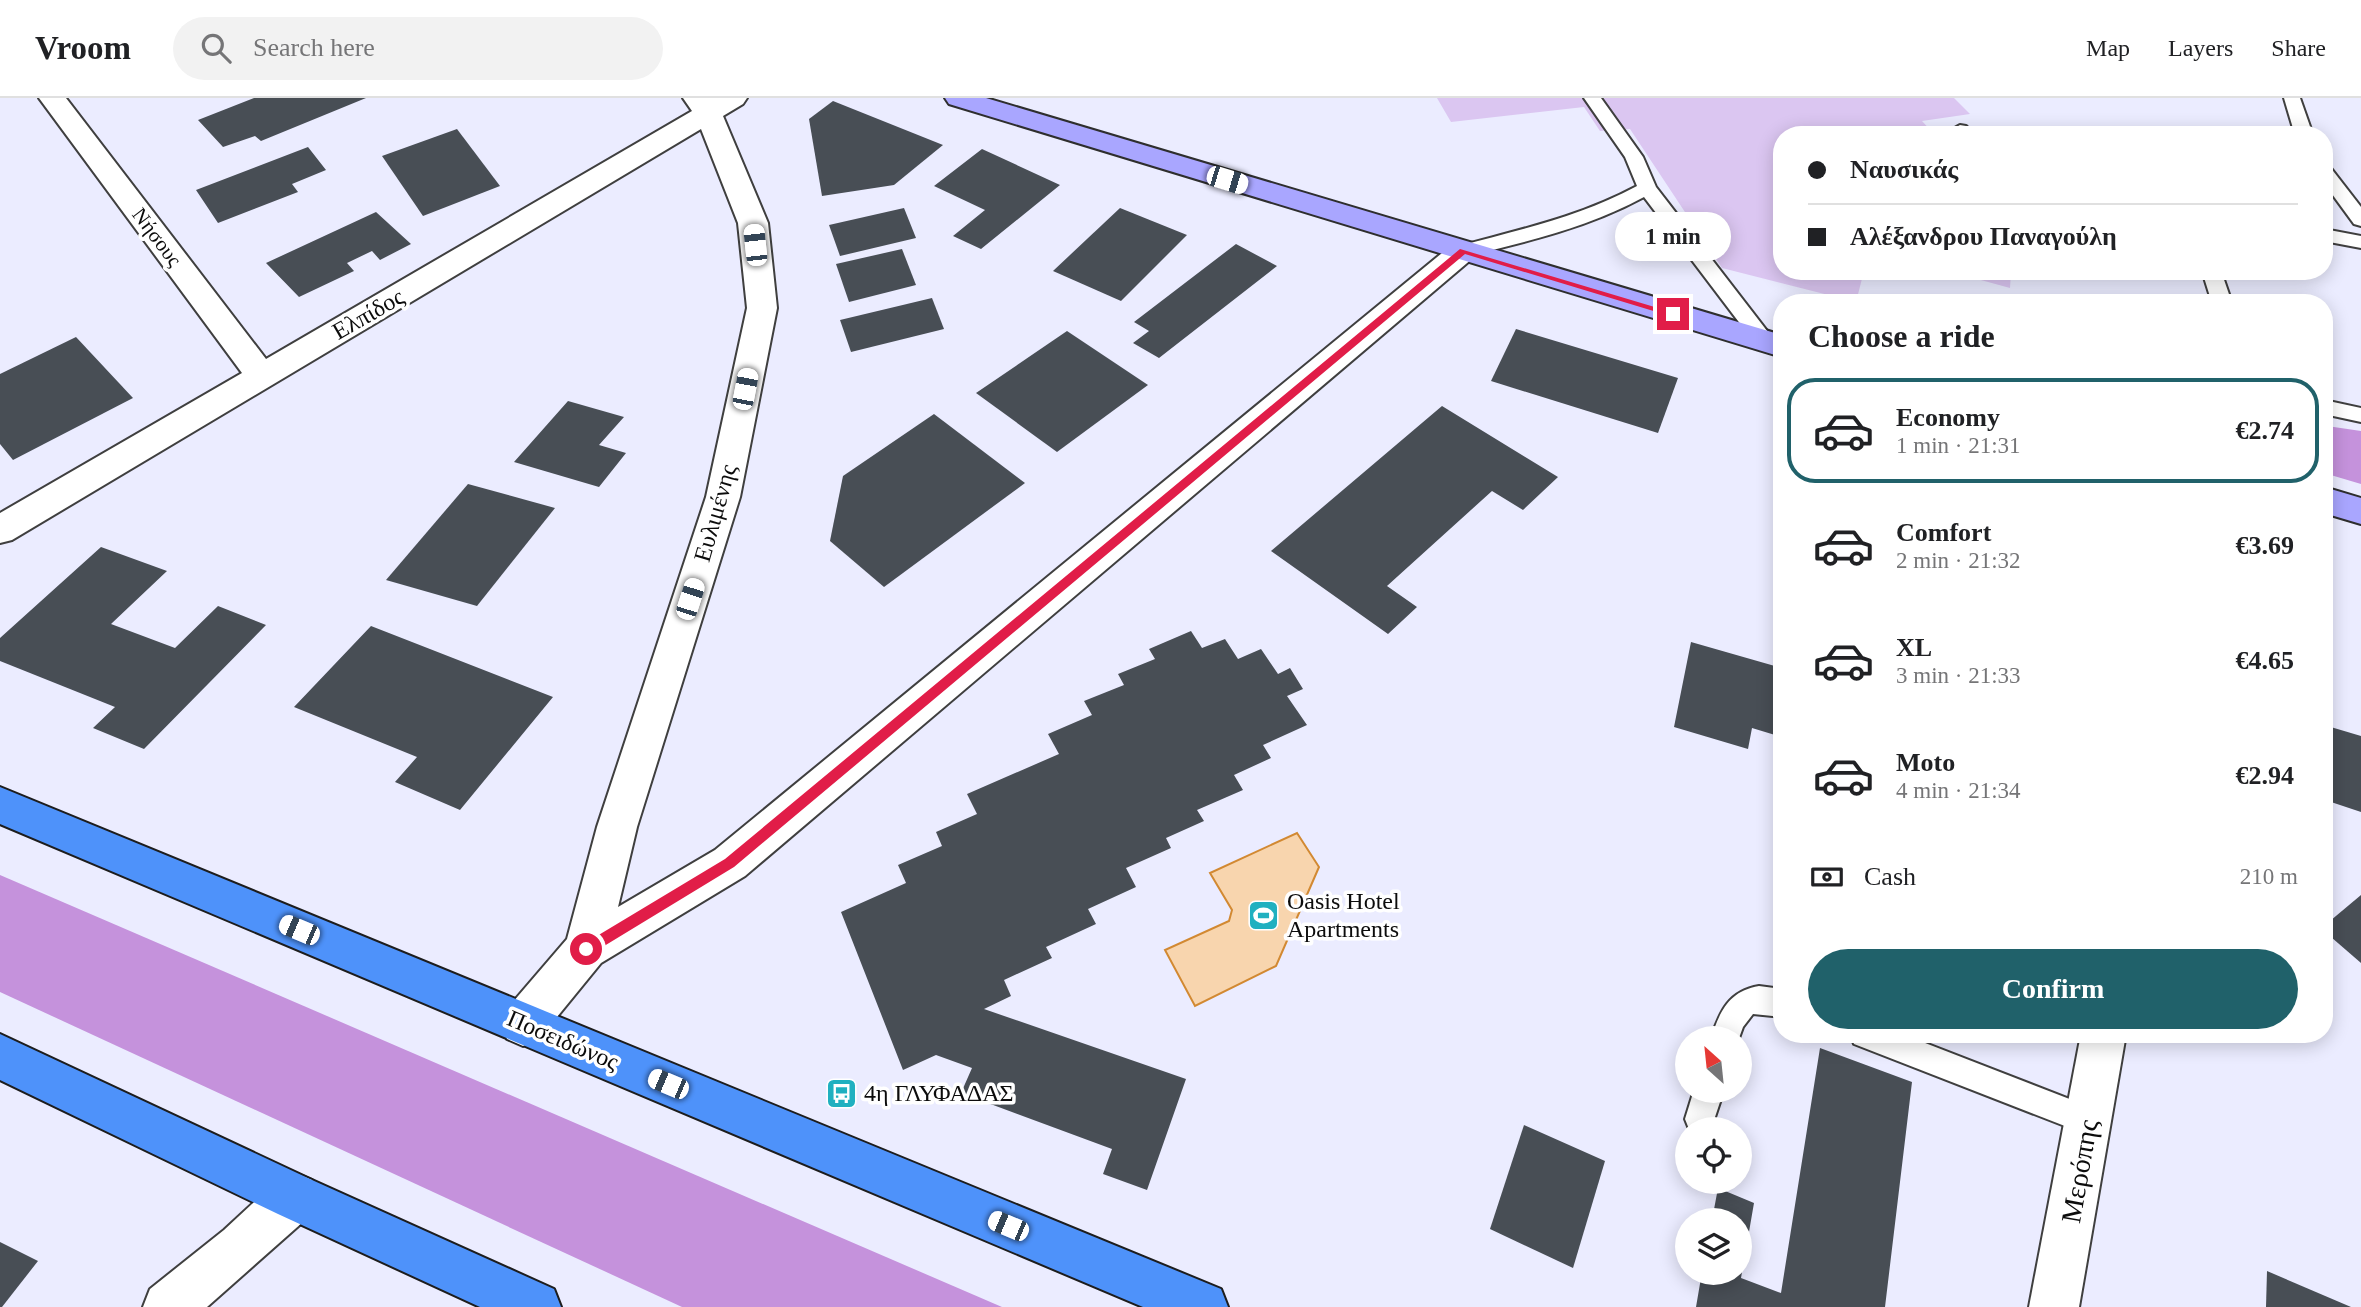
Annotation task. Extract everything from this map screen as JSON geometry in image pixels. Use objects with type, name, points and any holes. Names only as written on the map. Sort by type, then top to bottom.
[{"type":"highway","name":"Ποσειδώνος","points":[[0,806],[1203,1307]]},
{"type":"highway","points":[[0,1056],[295,1198],[536,1307]]},
{"type":"street","name":"Νήσους","points":[[52,98],[262,377]]},
{"type":"street","points":[[958,98],[1773,344]]},
{"type":"street","points":[[1035,98],[1148,156]]},
{"type":"street","name":"Ελπίδος","points":[[0,530],[262,377],[713,103]]},
{"type":"street","name":"Ευλιμένης","points":[[586,949],[617,827],[723,497],[761,308],[753,223],[713,103]]},
{"type":"street","points":[[523,1024],[586,949],[730,863],[1463,251]]},
{"type":"street","points":[[2333,503],[2361,511]]},
{"type":"street","name":"Μερόπης","points":[[2054,1307],[2102,1043]]},
{"type":"street","points":[[169,1307],[295,1198]]},
{"type":"lane","points":[[1592,98],[1634,157],[1647,188],[1773,344]]},
{"type":"lane","points":[[2292,98],[2301,126]]},
{"type":"lane","points":[[2333,184],[2361,220]]},
{"type":"lane","points":[[1463,251],[1541,232],[1606,210],[1647,188]]},
{"type":"lane","points":[[2333,237],[2361,242]]},
{"type":"lane","points":[[2333,409],[2361,415]]},
{"type":"lane","points":[[1729,1026],[1733,1013],[1740,1005],[1766,999],[1773,1001]]},
{"type":"lane","points":[[1887,1043],[2088,1120]]},
{"type":"shaded area","points":[[1437,98],[1954,98],[1970,114],[1922,121],[1927,126],[1773,126],[1773,280],[1862,280],[1858,294],[1824,294],[1722,268],[1630,129],[1600,131],[1584,107],[1451,122]]},
{"type":"shaded area","points":[[1981,280],[2010,280],[2010,288]]},
{"type":"shaded area","points":[[2333,427],[2361,431],[2361,484],[2333,476]]},
{"type":"shaded area","name":"Oasis Hotel Apartments","points":[[1297,833],[1319,867],[1276,966],[1195,1006],[1165,950],[1229,921],[1232,910],[1210,873]]},
{"type":"shaded area","points":[[0,875],[1002,1307],[682,1307],[0,992]]},
{"type":"building","points":[[254,98],[366,98],[261,141],[255,136],[223,147],[198,120]]},
{"type":"building","points":[[833,101],[943,145],[894,185],[822,196],[809,119]]},
{"type":"building","points":[[457,129],[500,186],[423,216],[382,156]]},
{"type":"building","points":[[308,147],[326,170],[292,184],[298,192],[218,223],[196,190]]},
{"type":"building","points":[[982,149],[1060,185],[981,249],[953,236],[985,210],[934,186]]},
{"type":"building","points":[[904,208],[916,238],[840,256],[829,225]]},
{"type":"building","points":[[1120,208],[1187,235],[1121,301],[1053,271]]},
{"type":"building","points":[[376,212],[411,244],[380,260],[372,251],[347,263],[354,271],[299,297],[266,263]]},
{"type":"building","points":[[1236,244],[1277,266],[1159,358],[1133,343],[1149,331],[1134,322]]},
{"type":"building","points":[[902,249],[916,285],[849,302],[836,264]]},
{"type":"building","points":[[932,298],[944,329],[851,352],[840,320]]},
{"type":"building","points":[[1516,329],[1678,378],[1658,433],[1491,381]]},
{"type":"building","points":[[1067,331],[1148,385],[1057,452],[976,393]]},
{"type":"building","points":[[76,337],[133,398],[13,460],[0,444],[0,374]]},
{"type":"building","points":[[568,401],[624,417],[599,445],[626,453],[599,487],[514,462]]},
{"type":"building","points":[[1442,406],[1558,477],[1523,510],[1492,491],[1387,586],[1417,607],[1388,634],[1271,551]]},
{"type":"building","points":[[934,414],[1025,483],[884,587],[830,541],[843,476]]},
{"type":"building","points":[[468,484],[555,508],[477,606],[386,580]]},
{"type":"building","points":[[101,547],[167,571],[111,624],[175,648],[218,606],[266,625],[144,749],[93,728],[115,707],[0,661],[0,638]]},
{"type":"building","points":[[371,626],[553,697],[460,810],[395,782],[417,757],[294,707]]},
{"type":"building","points":[[1191,631],[1202,648],[1225,639],[1238,659],[1261,649],[1278,674],[1290,668],[1303,689],[1287,696],[1307,725],[1263,745],[1271,758],[1234,775],[1243,790],[1197,810],[1204,821],[1166,838],[1171,848],[1126,868],[1136,887],[1088,909],[1096,924],[1046,947],[1052,958],[1004,980],[1011,996],[984,1009],[1186,1079],[1147,1190],[1103,1174],[1112,1149],[961,1093],[972,1068],[936,1055],[903,1070],[841,912],[906,883],[898,865],[942,846],[936,832],[977,814],[967,794],[1059,754],[1048,734],[1092,715],[1084,701],[1124,685],[1118,674],[1155,659],[1149,649]]},
{"type":"building","points":[[1691,642],[1773,665],[1773,734],[1752,728],[1748,749],[1674,727]]},
{"type":"building","points":[[2333,728],[2361,736],[2361,812],[2333,803]]},
{"type":"building","points":[[2361,895],[2361,963],[2333,939],[2333,918]]},
{"type":"building","points":[[1820,1048],[1912,1082],[1885,1307],[1696,1307],[1700,1285],[1752,1285],[1752,1282],[1781,1293]]},
{"type":"building","points":[[1524,1125],[1605,1161],[1573,1268],[1490,1229]]},
{"type":"building","points":[[1717,1194],[1732,1194],[1754,1203],[1752,1215],[1752,1208],[1714,1208]]},
{"type":"building","points":[[0,1242],[38,1261],[2,1307],[0,1307]]},
{"type":"building","points":[[2267,1271],[2351,1307],[2266,1307]]},
{"type":"place","name":"Oasis Hotel Apartments","points":[[1264,915]]},
{"type":"place","name":"4η ΓΛΥΦΑΔΑΣ","points":[[841,1093]]},
{"type":"route","points":[[586,949],[730,863],[1463,251],[1673,314]]}]
